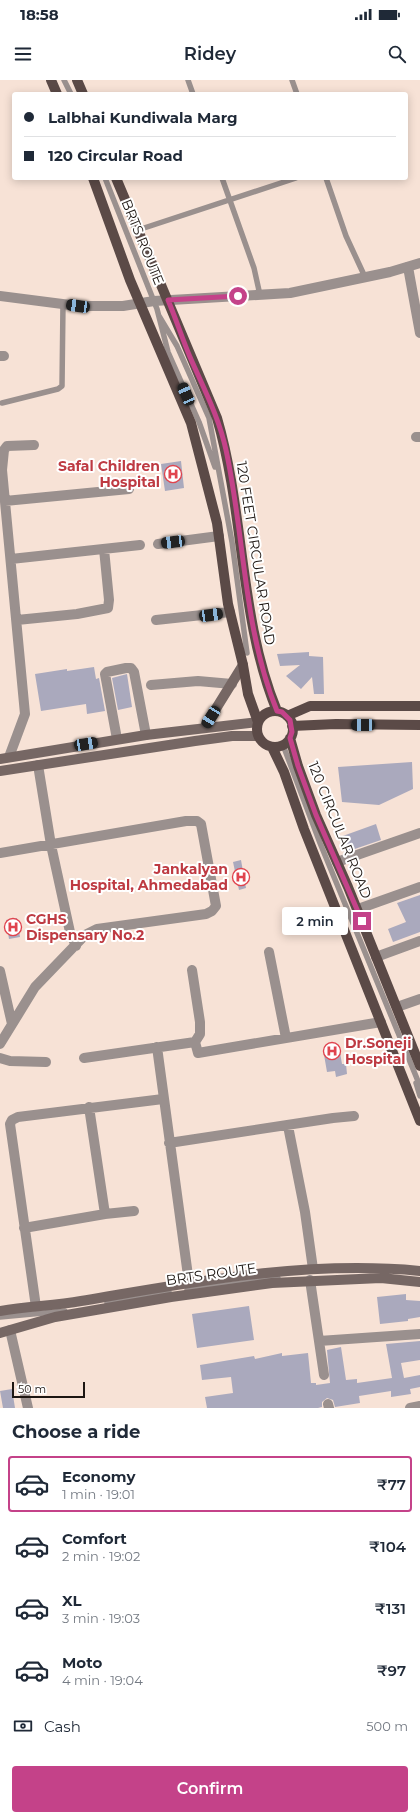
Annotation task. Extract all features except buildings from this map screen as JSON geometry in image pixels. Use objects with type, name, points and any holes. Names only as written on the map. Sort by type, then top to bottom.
[{"type":"main road","points":[[51,80],[56,92]]},
{"type":"main road","points":[[77,80],[82,92]]},
{"type":"main road","points":[[94,180],[140,303],[190,423],[205,474],[219,536],[230,612],[243,665],[248,694],[258,722],[258,736],[262,741],[272,747],[284,772],[304,829],[420,1121]]},
{"type":"main road","name":"120 FEET CIRCULAR ROAD","points":[[117,180],[216,418],[226,449],[238,519],[255,642],[267,687],[277,711]]},
{"type":"main road","points":[[204,728],[243,665]]},
{"type":"main road","points":[[287,716],[310,706],[420,706]]},
{"type":"main road","points":[[4,758],[146,734],[258,722],[265,713],[277,711],[287,716],[292,726],[287,741],[272,747]]},
{"type":"main road","points":[[292,726],[336,724],[420,725]]},
{"type":"main road","points":[[0,771],[232,736],[258,736]]},
{"type":"main road","name":"120 CIRCULAR ROAD","points":[[287,741],[316,815],[358,909],[397,1007],[415,1066]]},
{"type":"main road","points":[[4,1313],[188,1283],[271,1272],[381,1267],[420,1271]]},
{"type":"main road","points":[[0,1333],[56,1316],[171,1297],[272,1283],[310,1280],[381,1278],[420,1282]]},
{"type":"street","points":[[0,296],[78,306],[123,306],[168,300],[290,293],[365,277],[420,263]]},
{"type":"street","points":[[408,267],[420,333]]},
{"type":"street","points":[[4,758],[25,714],[11,559],[1,470],[4,450],[7,446],[34,445]]},
{"type":"street","points":[[5,501],[129,489]]},
{"type":"street","points":[[158,544],[219,536]]},
{"type":"street","points":[[11,559],[140,545]]},
{"type":"street","points":[[17,620],[88,612],[108,608],[109,600],[104,549]]},
{"type":"street","points":[[156,620],[230,612]]},
{"type":"street","points":[[116,739],[105,674],[106,672],[126,668],[131,668],[134,672],[146,734]]},
{"type":"street","points":[[151,685],[198,681],[232,684]]},
{"type":"street","points":[[38,765],[51,845],[70,932],[76,946]]},
{"type":"street","points":[[0,853],[186,821],[197,821],[201,824],[216,906],[212,911],[206,914],[97,929],[86,935],[36,987],[0,1044]]},
{"type":"street","points":[[338,862],[420,833]]},
{"type":"street","points":[[358,909],[420,887]]},
{"type":"street","points":[[376,957],[420,941]]},
{"type":"street","points":[[270,952],[286,1038]]},
{"type":"street","points":[[192,970],[200,1022],[200,1034],[196,1042],[198,1053],[381,1022]]},
{"type":"street","points":[[0,971],[12,1024]]},
{"type":"street","points":[[397,1007],[420,999]]},
{"type":"street","points":[[84,1058],[196,1042]]},
{"type":"street","points":[[157,1047],[188,1283]]},
{"type":"street","points":[[0,1058],[10,1061],[46,1062]]},
{"type":"street","points":[[36,1308],[10,1124],[12,1120],[18,1117],[89,1107],[163,1099]]},
{"type":"street","points":[[89,1107],[105,1214]]},
{"type":"street","points":[[170,1143],[354,1116]]},
{"type":"street","points":[[288,1126],[305,1212],[313,1269]]},
{"type":"street","points":[[24,1228],[105,1214],[134,1211]]},
{"type":"street","points":[[310,1280],[324,1375]]},
{"type":"street","points":[[10,1330],[28,1408]]},
{"type":"street","points":[[319,1341],[420,1334]]},
{"type":"street","points":[[410,1408],[420,1406]]},
{"type":"lane","points":[[64,80],[70,92]]},
{"type":"lane","points":[[188,80],[192,92]]},
{"type":"lane","points":[[292,80],[296,92]]},
{"type":"lane","name":"BRTS ROUTE","points":[[106,180],[159,316]]},
{"type":"lane","points":[[223,180],[231,199],[254,268],[260,295]]},
{"type":"lane","points":[[138,230],[290,180]]},
{"type":"lane","points":[[327,180],[346,236],[365,277]]},
{"type":"lane","points":[[2,403],[58,389],[62,386],[63,304]]},
{"type":"lane","points":[[159,316],[177,346],[209,418],[232,542],[247,653]]},
{"type":"lane","points":[[159,316],[168,352],[199,422],[221,482]]},
{"type":"lane","points":[[287,741],[320,843],[415,1066],[420,1086]]},
{"type":"lane","points":[[415,1066],[420,1096]]},
{"type":"lane","name":"BRTS ROUTE","points":[[0,1317],[4,1313],[60,1311],[265,1278],[380,1273],[420,1277]]},
{"type":"place","name":"Safal Children Hospital","points":[[173,474]]},
{"type":"place","name":"Jankalyan Hospital, Ahmedabad","points":[[241,877]]},
{"type":"place","name":"CGHS Dispensary No.2","points":[[13,927]]},
{"type":"place","name":"Dr.Soneji Hospital","points":[[332,1051]]},
{"type":"route","points":[[238,296],[168,300],[178,329],[216,418],[226,449],[238,519],[255,642],[267,687],[277,711],[282,712],[290,720],[292,726],[290,738],[298,766],[316,815],[362,921]]}]
